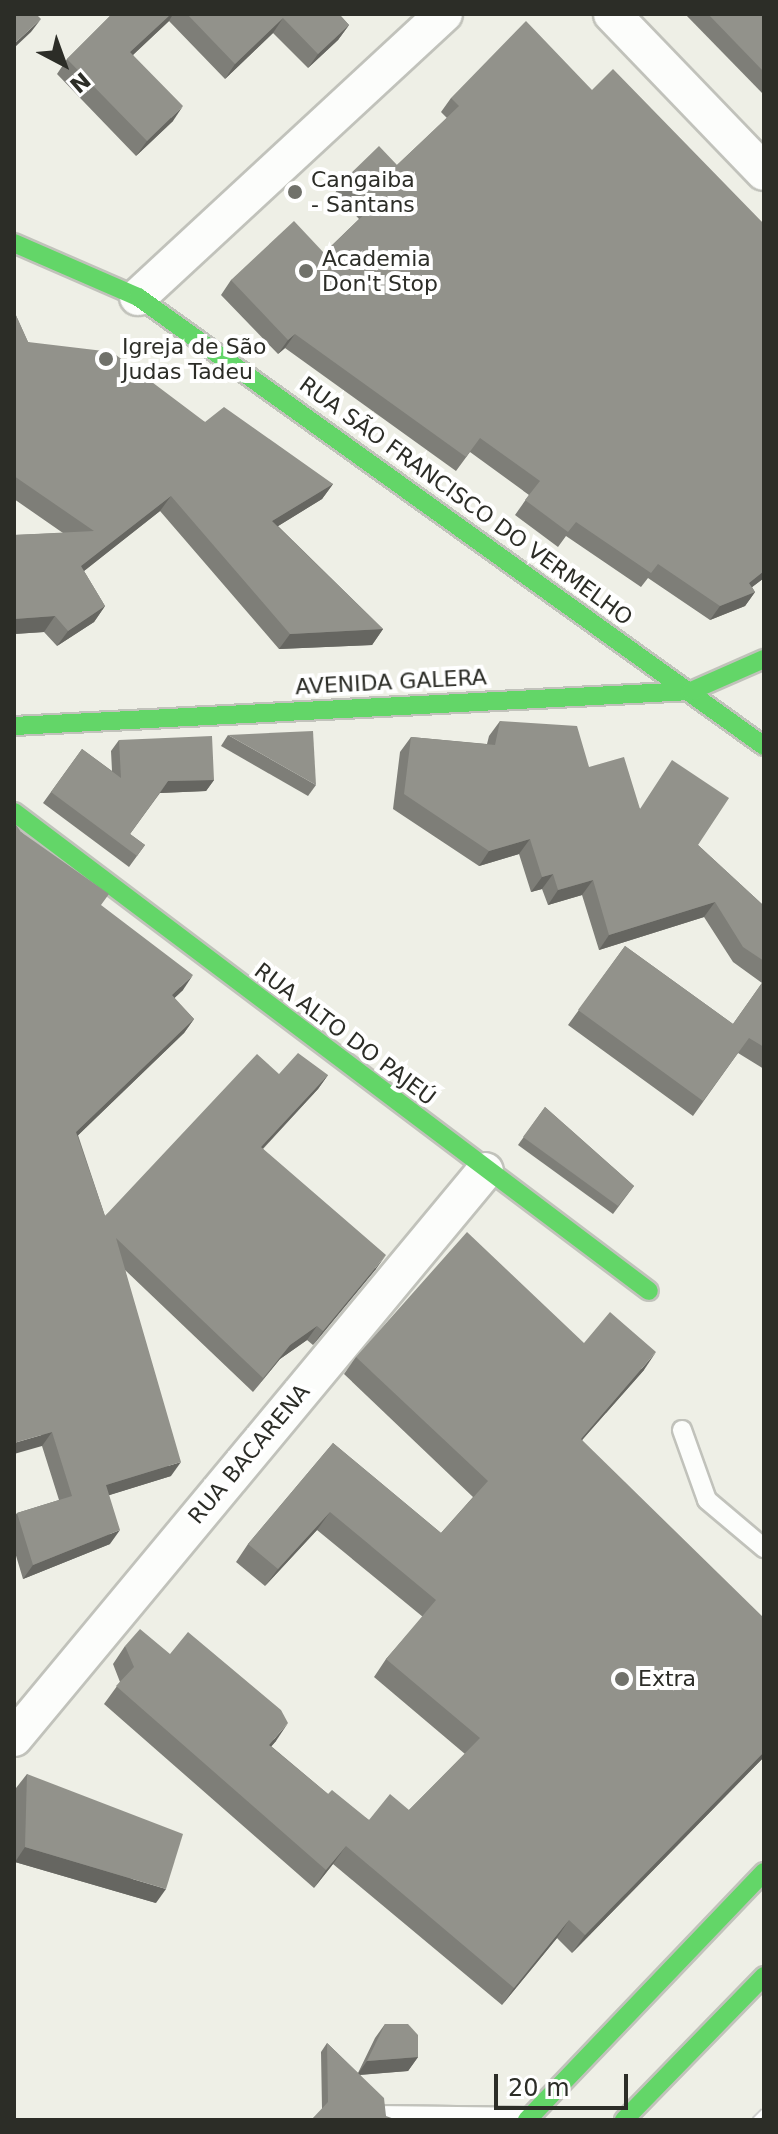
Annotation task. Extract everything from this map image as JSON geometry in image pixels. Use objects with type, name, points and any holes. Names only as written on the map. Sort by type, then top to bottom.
[{"type":"street","points":[[138,297],[444,14]]},
{"type":"street","points":[[612,14],[764,172]]},
{"type":"street","name":"RUA SÃO FRANCISCO DO VERMELHO","points":[[14,243],[138,297],[764,746]]},
{"type":"street","name":"AVENIDA GALERA","points":[[14,726],[691,691],[764,659]]},
{"type":"street","name":"RUA ALTO DO PAJEÚ","points":[[14,812],[485,1171],[649,1291]]},
{"type":"street","name":"RUA BACARENA","points":[[14,1738],[485,1171]]},
{"type":"street","points":[[529,2119],[764,1872]]},
{"type":"street","points":[[624,2120],[764,1976]]},
{"type":"lane","points":[[682,1430],[707,1500],[764,1548]]},
{"type":"lane","points":[[386,2115],[529,2119]]},
{"type":"building","points":[[14,14],[36,14],[41,19],[14,44]]},
{"type":"building","points":[[112,14],[171,14],[130,52],[183,106],[147,141],[67,59]]},
{"type":"building","points":[[187,14],[339,14],[349,25],[318,54],[283,18],[235,64]]},
{"type":"building","points":[[708,14],[764,14],[764,72]]},
{"type":"building","points":[[526,21],[592,90],[613,69],[764,224],[764,571],[749,583],[755,592],[720,606],[658,564],[651,573],[576,522],[568,532],[525,500],[540,481],[480,438],[466,457],[295,334],[288,340],[231,280],[294,221],[324,253],[372,207],[345,179],[379,146],[397,165],[459,106],[451,98]]},
{"type":"building","points":[[14,311],[28,342],[112,352],[205,422],[224,407],[333,484],[272,521],[383,629],[290,634],[171,496],[81,566],[105,606],[68,631],[55,616],[14,619],[14,535],[94,531],[14,476]]},
{"type":"building","points":[[500,721],[577,726],[589,767],[624,757],[640,809],[672,760],[729,798],[698,845],[764,904],[764,961],[743,947],[715,902],[609,935],[593,880],[558,890],[553,874],[542,877],[530,839],[489,851],[404,794],[411,737],[495,745]]},
{"type":"building","points":[[313,731],[316,785],[228,735]]},
{"type":"building","points":[[212,736],[214,780],[168,781],[130,834],[145,845],[137,856],[51,792],[82,749],[121,778],[119,740]]},
{"type":"building","points":[[14,822],[21,832],[109,894],[101,905],[193,975],[172,995],[194,1019],[76,1132],[105,1216],[257,1054],[279,1074],[298,1053],[328,1075],[261,1147],[386,1255],[323,1331],[317,1326],[290,1345],[263,1378],[116,1238],[181,1462],[106,1485],[120,1530],[33,1565],[17,1513],[72,1496],[52,1432],[14,1443]]},
{"type":"building","points":[[625,946],[733,1024],[764,980],[764,1047],[749,1038],[703,1101],[578,1010]]},
{"type":"building","points":[[545,1107],[634,1186],[618,1206],[523,1137]]},
{"type":"building","points":[[467,1232],[584,1343],[610,1312],[656,1352],[581,1439],[764,1618],[764,1752],[585,1935],[569,1920],[514,1988],[346,1846],[326,1870],[116,1686],[134,1667],[125,1646],[140,1629],[170,1654],[188,1632],[281,1710],[288,1723],[269,1745],[328,1794],[332,1790],[369,1820],[390,1794],[409,1810],[480,1738],[386,1659],[436,1600],[330,1512],[278,1569],[248,1544],[333,1443],[441,1533],[488,1481],[356,1357]]},
{"type":"building","points":[[27,1774],[183,1834],[166,1889],[25,1847]]},
{"type":"building","points":[[385,2024],[408,2024],[418,2035],[418,2057],[367,2061]]},
{"type":"building","points":[[327,2043],[384,2098],[386,2116],[397,2120],[311,2120],[328,2102]]},
{"type":"railway","points":[[755,2120],[764,2111]]},
{"type":"traffic: fast","points":[[14,243],[138,297],[764,746]]},
{"type":"traffic: fast","points":[[14,726],[691,691],[764,659]]},
{"type":"traffic: fast","points":[[14,812],[649,1291]]},
{"type":"traffic: fast","points":[[527,2120],[764,1872]]},
{"type":"traffic: fast","points":[[624,2120],[764,1976]]},
{"type":"place","name":"Cangaiba - Santans","points":[[295,192]]},
{"type":"place","name":"Academia Don't Stop","points":[[306,271]]},
{"type":"place","name":"Igreja de São Judas Tadeu","points":[[106,359]]},
{"type":"place","name":"Extra","points":[[622,1679]]}]
